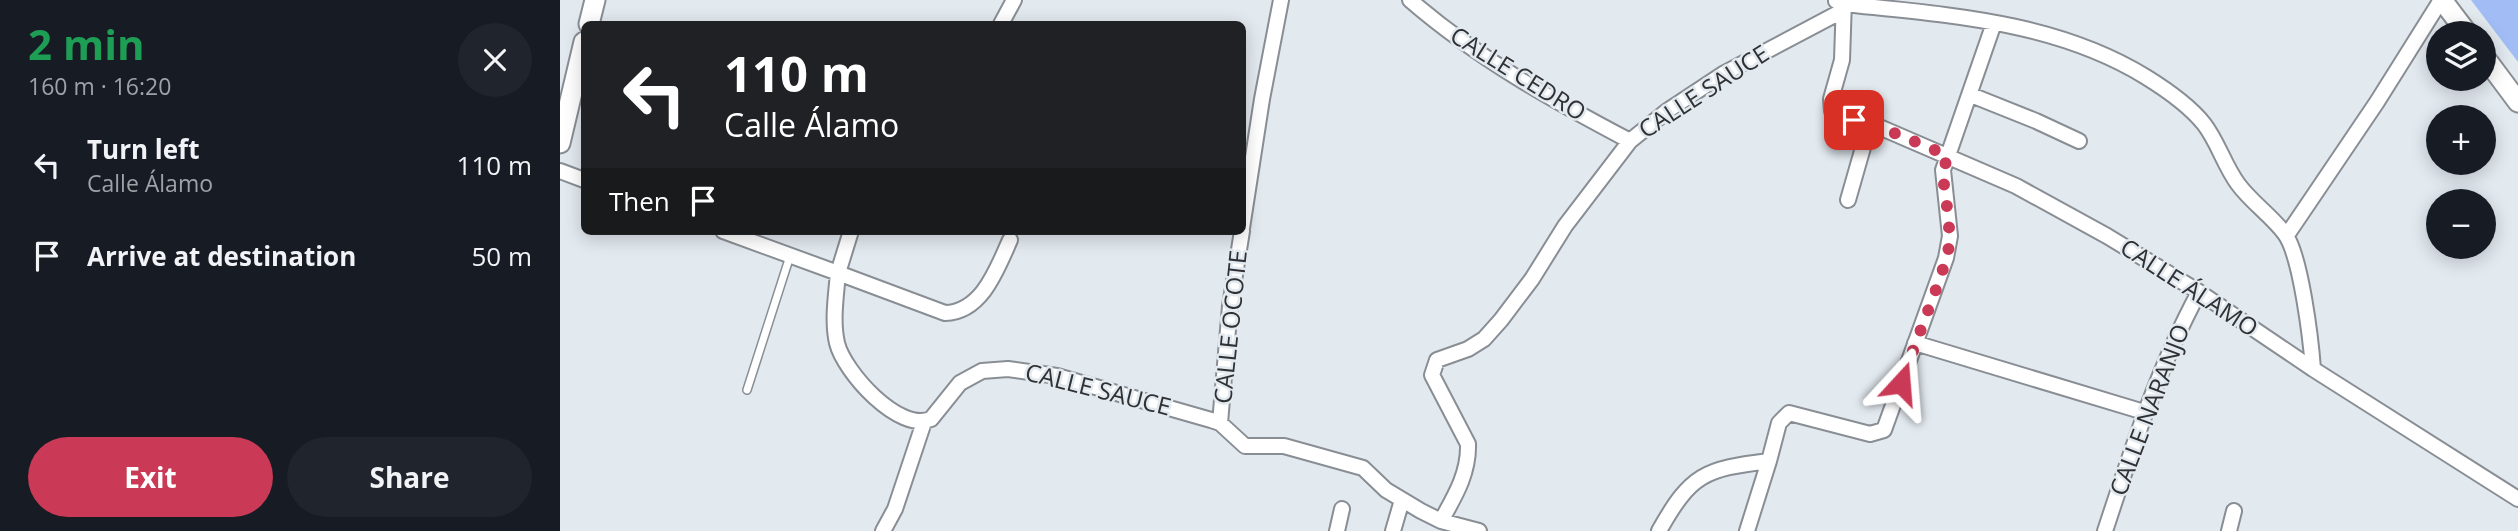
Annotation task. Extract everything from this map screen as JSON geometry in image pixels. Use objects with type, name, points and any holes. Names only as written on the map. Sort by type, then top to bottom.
[{"type":"main road","points":[[590,21],[595,0]]},
{"type":"main road","points":[[2442,0],[2458,21]]},
{"type":"main road","points":[[560,143],[581,55]]},
{"type":"main road","points":[[2496,72],[2518,102]]},
{"type":"street","points":[[1003,21],[1014,0]]},
{"type":"street","name":"CALLE OCOTE","points":[[1246,203],[1280,0]]},
{"type":"street","name":"CALLE CEDRO","points":[[1410,0],[1472,49],[1530,88],[1630,141]]},
{"type":"street","points":[[2287,236],[2442,0]]},
{"type":"street","points":[[1842,4],[1948,15],[2033,30],[2070,41],[2133,69],[2166,89],[2203,123],[2230,172],[2248,197],[2287,236],[2309,325],[2313,369]]},
{"type":"street","name":"CALLE SAUCE","points":[[1441,521],[1459,489],[1468,456],[1468,444],[1432,375],[1437,360],[1468,349],[1484,339],[1501,320],[1532,279],[1565,226],[1630,141],[1667,111],[1723,74],[1842,4]]},
{"type":"street","name":"CALLE ÁLAMO","points":[[1842,4],[1842,60],[1830,99],[1832,111],[1838,117],[1870,123],[1947,155],[2016,186],[2107,236],[2199,292],[2313,369],[2518,499]]},
{"type":"street","points":[[1747,531],[1779,423],[1789,413],[1870,434],[1878,434],[1888,423],[1949,247],[1949,222],[1943,177],[1947,155],[1994,23]]},
{"type":"street","points":[[1970,95],[2079,141]]},
{"type":"street","points":[[1848,200],[1870,123]]},
{"type":"street","points":[[560,172],[581,179]]},
{"type":"street","points":[[734,235],[945,313],[958,313],[974,303],[995,276],[1010,240]]},
{"type":"street","points":[[851,235],[838,273],[836,340],[847,365],[877,398],[906,418],[923,422],[895,509],[883,531]]},
{"type":"street","name":"CALLE OCOTE","points":[[1220,423],[1230,306],[1241,235]]},
{"type":"street","name":"CALLE NARANJO","points":[[2105,531],[2144,412],[2199,292]]},
{"type":"street","points":[[1915,343],[2144,412]]},
{"type":"street","name":"CALLE SAUCE","points":[[923,422],[938,413],[960,383],[982,371],[1008,369],[1057,376],[1220,423],[1245,446],[1274,445],[1303,450],[1363,468],[1386,490],[1402,500],[1441,521],[1479,531]]},
{"type":"street","points":[[1659,531],[1684,490],[1702,476],[1769,461]]},
{"type":"street","points":[[1394,531],[1402,500]]},
{"type":"street","points":[[1337,531],[1342,509]]},
{"type":"street","points":[[2229,531],[2234,511]]},
{"type":"lane","points":[[747,390],[790,256]]},
{"type":"water","points":[[2471,0],[2518,0],[2518,62],[2496,33],[2496,21],[2487,21]]},
{"type":"route","points":[[1854,120],[1870,123],[1947,155],[1943,177],[1949,222],[1949,247],[1941,276],[1901,383]]}]
